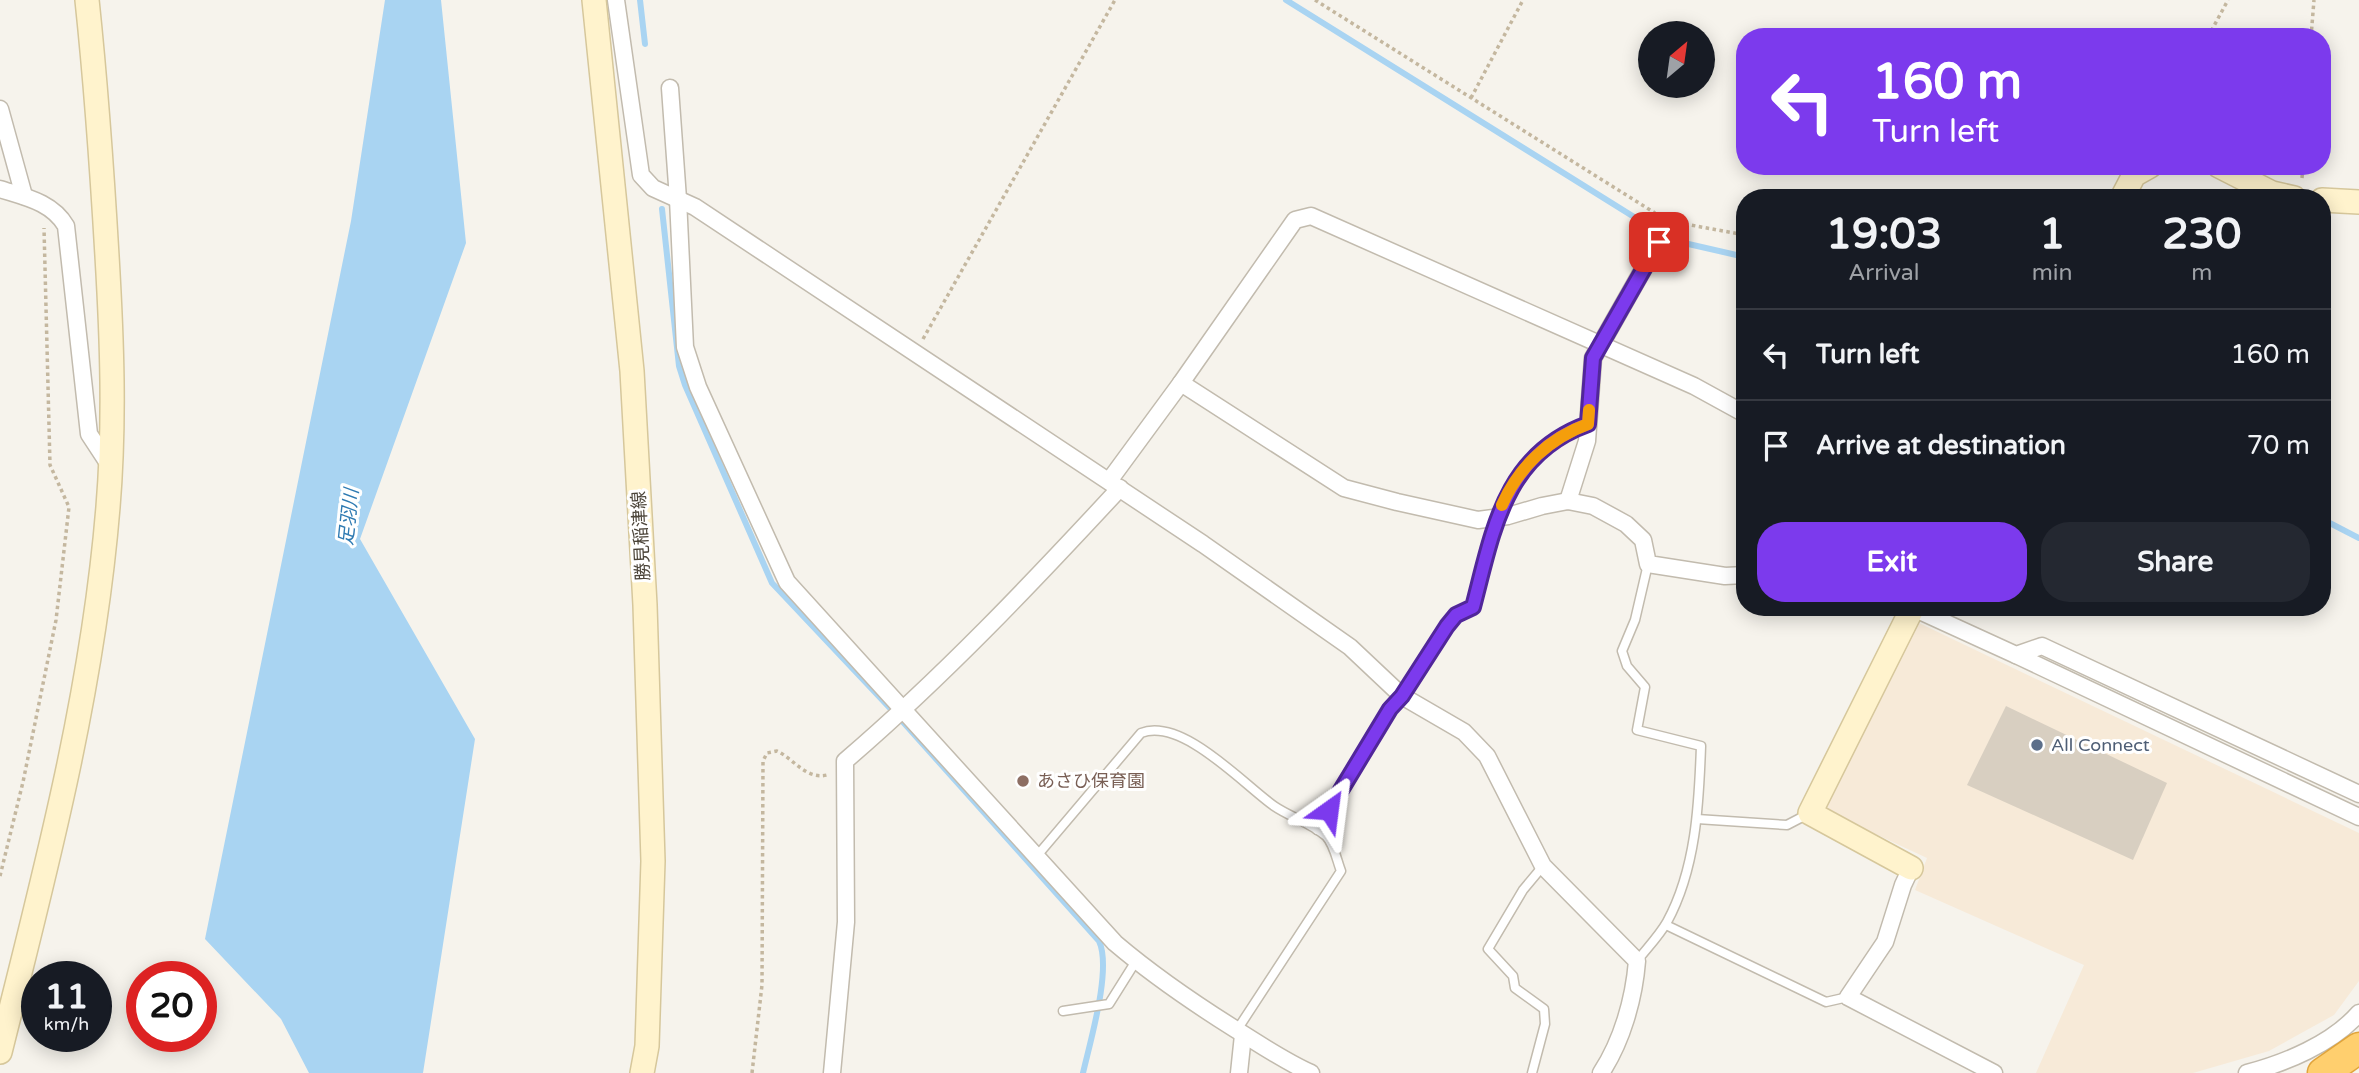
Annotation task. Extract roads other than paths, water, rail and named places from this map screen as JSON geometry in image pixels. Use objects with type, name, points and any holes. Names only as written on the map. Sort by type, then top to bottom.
[{"type":"highway","points":[[2323,1073],[2357,1051]]},
{"type":"street","points":[[0,1052],[60,806],[86,674],[102,568],[111,467],[113,355],[100,127],[87,0]]},
{"type":"street","name":"勝見稲津線","points":[[594,0],[632,371],[645,605],[653,861],[647,1046],[642,1073]]},
{"type":"street","points":[[616,0],[641,174],[653,188],[695,207],[1115,485],[1350,647],[1402,696],[1464,732],[1487,756],[1544,866],[1637,961],[1635,983],[1614,1054],[1601,1073]]},
{"type":"street","points":[[670,88],[685,347],[698,387],[787,582],[899,715],[1036,856],[1115,943],[1184,998],[1285,1062],[1311,1073]]},
{"type":"street","points":[[0,109],[24,197]]},
{"type":"street","points":[[2235,175],[2262,189]]},
{"type":"street","points":[[0,190],[44,204],[59,213],[66,226],[89,433],[111,467]]},
{"type":"street","points":[[2331,200],[2359,202]]},
{"type":"street","points":[[832,1073],[846,922],[845,761],[899,715],[1012,605],[1115,485],[1181,383],[1295,220],[1311,216],[1694,386],[1736,409]]},
{"type":"street","points":[[1568,501],[1587,441],[1593,358],[1665,231]]},
{"type":"street","points":[[1181,383],[1344,488],[1478,520],[1568,501],[1593,506],[1626,524],[1643,540],[1648,564],[1736,575]]},
{"type":"street","points":[[1908,616],[1810,813],[1911,868],[1885,942],[1848,997],[1994,1073]]},
{"type":"street","points":[[1931,616],[2359,817]]},
{"type":"street","points":[[2015,655],[2042,646],[2359,793]]},
{"type":"street","points":[[2247,1073],[2298,1055],[2330,1037],[2359,1013]]},
{"type":"street","points":[[1239,1073],[1240,1032]]},
{"type":"lane","points":[[1317,830],[1390,709],[1402,696],[1447,626],[1456,615],[1473,607],[1496,518],[1520,473],[1539,453],[1565,433],[1588,424]]},
{"type":"lane","points":[[1637,961],[1666,925],[1677,900],[1697,819],[1701,746],[1637,730],[1645,687],[1627,666],[1622,651],[1635,620],[1648,564]]},
{"type":"lane","points":[[1036,856],[1141,733],[1151,729],[1167,732],[1192,743],[1233,770],[1274,805],[1328,838],[1341,871],[1240,1032]]},
{"type":"lane","points":[[1697,819],[1787,825],[1810,813]]},
{"type":"lane","points":[[1532,1073],[1545,1024],[1544,1010],[1515,988],[1513,976],[1488,948],[1523,890],[1544,866]]},
{"type":"lane","points":[[1666,925],[1826,1002],[1848,997]]},
{"type":"lane","points":[[1063,1011],[1109,1004],[1136,961]]},
{"type":"water","name":"足羽川","points":[[385,0],[441,0],[466,243],[360,539],[475,739],[423,1073],[309,1073],[281,1019],[205,939],[351,221]]},
{"type":"waterway","points":[[640,0],[645,44]]},
{"type":"waterway","points":[[1286,0],[1671,240],[1736,255]]},
{"type":"waterway","points":[[662,209],[679,366],[772,583],[903,722],[1099,941],[1103,969],[1101,987],[1083,1073]]},
{"type":"waterway","points":[[2331,524],[2359,538]]},
{"type":"place","name":"All Connect","points":[[2037,745]]},
{"type":"place","name":"あさひ保育園","points":[[1023,781]]}]
